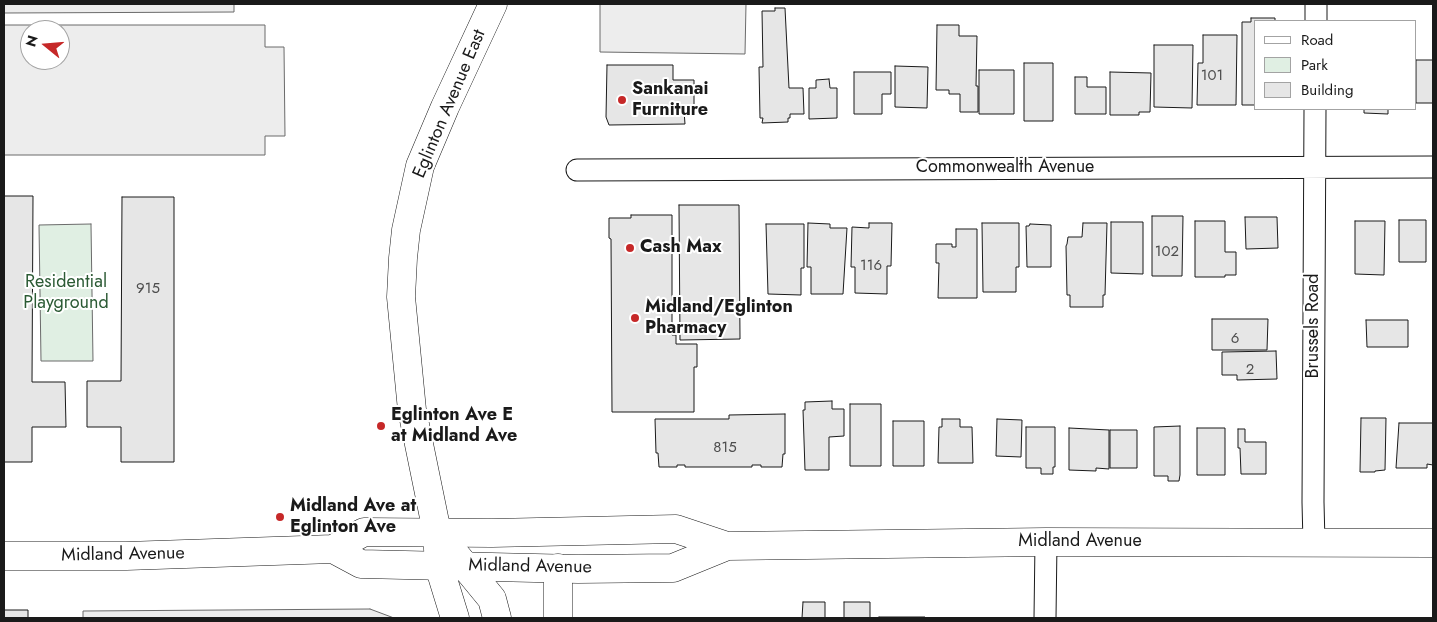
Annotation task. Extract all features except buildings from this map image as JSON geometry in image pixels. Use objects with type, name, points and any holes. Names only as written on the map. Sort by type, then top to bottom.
[{"type":"main road","name":"Eglinton Avenue East","points":[[455,618],[452,566],[437,532],[412,410],[401,297],[402,258],[420,166],[493,4]]},
{"type":"main road","name":"Midland Avenue","points":[[333,550],[364,532],[676,529],[727,546],[1046,542],[1433,543]]},
{"type":"main road","name":"Midland Avenue","points":[[4,556],[126,556],[333,550],[361,564],[673,568],[727,546]]},
{"type":"main road","name":"Eglinton Avenue East","points":[[452,566],[492,599],[497,618]]},
{"type":"main road","points":[[558,568],[558,618]]},
{"type":"street","points":[[1316,4],[1316,20]]},
{"type":"street","name":"Brussels Road","points":[[1314,543],[1315,110]]},
{"type":"street","name":"Commonwealth Avenue","points":[[577,170],[1433,166]]},
{"type":"street","points":[[1045,618],[1046,542]]},
{"type":"green space","name":"Residential Playground","points":[[91,224],[93,361],[41,361],[39,225]]},
{"type":"shaded area","points":[[4,4],[234,4],[234,12],[4,13]]},
{"type":"shaded area","points":[[600,4],[746,4],[745,54],[600,52]]},
{"type":"shaded area","points":[[4,25],[20,25],[20,70],[70,70],[70,25],[265,25],[265,47],[284,47],[285,136],[265,136],[265,155],[4,155]]},
{"type":"shaded area","points":[[370,609],[394,618],[83,618],[83,611]]},
{"type":"place","name":"Sankanai Furniture","points":[[622,100]]},
{"type":"place","name":"Cash Max","points":[[630,248]]},
{"type":"place","name":"Midland/Eglinton Pharmacy","points":[[635,318]]},
{"type":"place","name":"Eglinton Ave E at Midland Ave","points":[[381,426]]},
{"type":"place","name":"Midland Ave at Eglinton Ave","points":[[280,517]]}]
